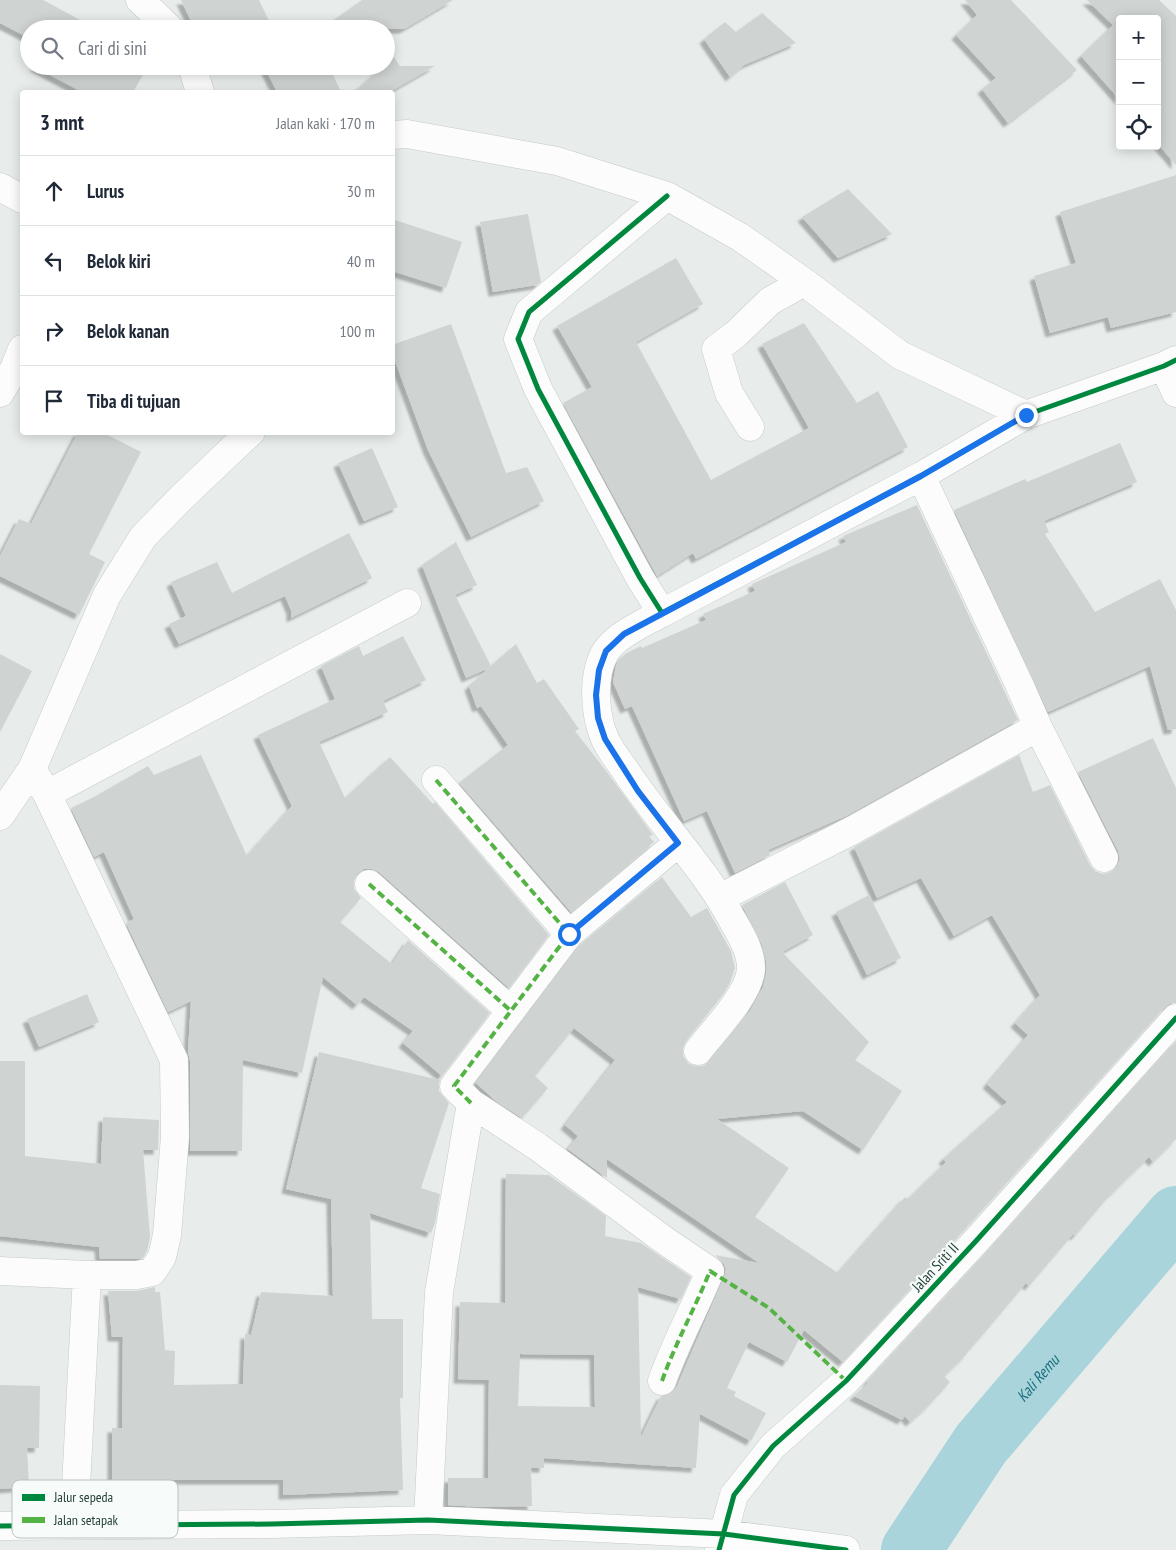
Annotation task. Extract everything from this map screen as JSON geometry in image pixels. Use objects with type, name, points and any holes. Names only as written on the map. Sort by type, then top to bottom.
[{"type":"street","points":[[140,0],[161,20]]},
{"type":"street","points":[[195,75],[199,90]]},
{"type":"street","points":[[395,135],[407,134],[557,161],[667,196],[740,237],[804,282],[900,355],[1026,415]]},
{"type":"street","points":[[0,187],[20,198]]},
{"type":"street","points":[[662,613],[640,578],[538,390],[518,340],[529,312],[667,196]]},
{"type":"street","points":[[750,427],[729,393],[716,349],[736,334],[770,301],[804,282]]},
{"type":"street","points":[[0,393],[14,369],[20,354]]},
{"type":"street","points":[[698,1051],[748,983],[751,968],[749,955],[720,898],[638,791],[605,739],[598,718],[596,703],[599,670],[606,651],[624,634],[921,476],[1026,415],[1170,363],[1176,393]]},
{"type":"street","points":[[0,816],[32,769],[107,595],[143,537],[248,435]]},
{"type":"street","points":[[921,476],[1038,726],[1104,858]]},
{"type":"street","points":[[47,794],[407,603]]},
{"type":"street","points":[[720,898],[853,830],[1038,726]]},
{"type":"street","points":[[0,1271],[87,1275],[137,1275],[152,1272],[162,1257],[167,1235],[175,1137],[174,1060],[47,794],[32,769]]},
{"type":"street","points":[[436,780],[569,934]]},
{"type":"street","points":[[662,1381],[710,1271],[664,1240],[538,1147],[471,1103],[454,1086],[569,934],[678,843]]},
{"type":"street","points":[[369,884],[511,1011]]},
{"type":"street","name":"Jalan Sriti II","points":[[721,1542],[734,1495],[773,1446],[852,1375],[976,1241],[1176,1018]]},
{"type":"street","points":[[428,1520],[439,1292],[471,1103]]},
{"type":"street","points":[[76,1480],[87,1275]]},
{"type":"street","points":[[178,1524],[428,1520],[721,1542],[754,1538],[846,1550]]},
{"type":"building","points":[[0,0],[43,0],[80,20],[20,20],[20,33],[0,23]]},
{"type":"building","points":[[181,0],[259,0],[269,20],[191,20]]},
{"type":"building","points":[[362,0],[453,0],[404,29],[395,29],[395,20],[334,20]]},
{"type":"building","points":[[965,0],[1011,0],[1077,70],[1008,123],[982,89],[996,78],[956,35],[977,15]]},
{"type":"building","points":[[1087,0],[1159,0],[1176,16],[1176,165],[1161,148],[1161,15],[1116,15],[1116,95],[1081,56],[1113,25]]},
{"type":"building","points":[[762,13],[796,43],[744,65],[730,77],[704,39],[725,22],[736,32]]},
{"type":"building","points":[[395,58],[400,66],[435,66],[393,90],[356,90],[373,75],[395,75]]},
{"type":"building","points":[[50,75],[143,75],[134,90],[78,90]]},
{"type":"building","points":[[268,75],[333,75],[340,90],[276,90]]},
{"type":"building","points":[[1176,175],[1176,312],[1111,328],[1108,317],[1050,333],[1034,276],[1076,263],[1060,212]]},
{"type":"building","points":[[848,189],[892,234],[838,258],[802,217]]},
{"type":"building","points":[[528,214],[541,282],[537,285],[493,292],[480,222]]},
{"type":"building","points":[[395,220],[462,242],[446,288],[395,272]]},
{"type":"building","points":[[676,258],[703,304],[636,342],[711,480],[809,428],[762,344],[804,323],[857,403],[878,391],[908,447],[696,559],[693,553],[657,576],[563,403],[592,387],[557,326]]},
{"type":"building","points":[[451,324],[506,473],[527,467],[544,501],[471,537],[428,450],[395,361],[395,344]]},
{"type":"building","points":[[76,435],[108,435],[141,452],[89,554],[105,562],[79,615],[0,576],[0,556],[19,519],[31,524]]},
{"type":"building","points":[[1120,443],[1137,482],[1044,521],[1049,532],[1045,534],[1095,612],[1160,579],[1176,610],[1176,729],[1168,730],[1150,666],[1048,712],[954,510],[1025,479],[1027,482]]},
{"type":"building","points":[[372,448],[398,507],[364,521],[338,463]]},
{"type":"building","points":[[917,505],[1018,720],[846,816],[768,850],[770,855],[735,873],[707,811],[684,821],[632,706],[625,709],[613,682],[616,666],[625,654],[706,620],[703,614],[755,591],[752,584],[846,542],[843,536]]},
{"type":"building","points":[[349,533],[372,578],[291,618],[291,610],[285,596],[179,644],[169,624],[186,616],[171,582],[217,562],[232,593]]},
{"type":"building","points":[[456,542],[477,585],[455,595],[491,666],[516,644],[537,683],[544,679],[579,729],[575,731],[653,835],[649,836],[654,842],[571,912],[459,783],[508,745],[481,706],[477,708],[469,686],[489,668],[466,678],[422,565]]},
{"type":"building","points":[[403,636],[426,680],[383,701],[388,712],[319,742],[345,798],[390,757],[433,804],[435,802],[549,935],[509,988],[379,872],[372,869],[364,869],[357,874],[354,881],[354,889],[361,898],[340,922],[392,964],[408,940],[490,1013],[442,1076],[403,1043],[413,1031],[364,997],[357,1005],[323,977],[302,1073],[243,1060],[242,1151],[190,1151],[190,1060],[188,1052],[191,1001],[168,1012],[126,923],[134,919],[104,852],[94,857],[71,808],[148,766],[154,775],[201,755],[247,856],[292,806],[258,735],[335,699],[321,666],[359,646],[363,656]]},
{"type":"building","points":[[0,654],[32,671],[0,732]]},
{"type":"building","points":[[1153,738],[1176,788],[1176,1003],[1171,1003],[1164,1008],[843,1362],[804,1330],[787,1362],[749,1342],[727,1388],[736,1392],[734,1396],[766,1413],[751,1441],[700,1414],[696,1468],[544,1458],[544,1468],[531,1468],[532,1506],[481,1507],[448,1505],[448,1478],[488,1478],[489,1380],[458,1379],[460,1302],[505,1303],[506,1174],[549,1175],[606,1216],[605,1236],[641,1243],[691,1277],[681,1299],[638,1287],[641,1437],[661,1396],[672,1393],[677,1386],[724,1277],[726,1270],[724,1264],[715,1255],[759,1263],[607,1159],[607,1178],[568,1149],[578,1136],[565,1125],[615,1060],[574,1028],[535,1076],[548,1088],[522,1118],[497,1102],[476,1083],[580,945],[662,877],[691,917],[707,908],[731,951],[735,968],[724,993],[686,1041],[683,1048],[683,1056],[688,1063],[695,1066],[703,1066],[710,1061],[750,1011],[763,987],[766,961],[762,945],[742,905],[785,882],[813,935],[782,952],[869,1042],[855,1060],[902,1091],[863,1150],[803,1111],[717,1119],[789,1168],[755,1217],[838,1273],[905,1197],[908,1199],[946,1162],[943,1159],[1007,1102],[987,1084],[1028,1035],[1015,1023],[1040,995],[992,915],[954,936],[921,878],[877,898],[854,847],[1019,755],[1033,792],[1050,785],[1090,865],[1095,871],[1103,874],[1111,872],[1117,866],[1120,859],[1118,851],[1078,772]],"holes":[[[520,1354],[594,1355],[595,1407],[518,1406]]]},
{"type":"building","points":[[869,895],[901,958],[867,975],[836,912]]},
{"type":"building","points":[[87,994],[99,1022],[39,1047],[27,1019]]},
{"type":"building","points":[[1176,1041],[1176,1139],[1153,1162],[1149,1157],[1108,1197],[1075,1236],[1073,1234],[1029,1286],[1026,1283],[967,1354],[944,1376],[950,1382],[910,1422],[905,1416],[902,1420],[854,1396],[988,1251]]},
{"type":"building","points":[[319,1052],[440,1080],[439,1091],[449,1103],[421,1188],[440,1194],[435,1223],[431,1233],[370,1213],[372,1319],[403,1319],[403,1398],[400,1398],[403,1490],[283,1495],[283,1480],[112,1480],[112,1428],[122,1428],[123,1337],[112,1337],[108,1291],[137,1291],[155,1287],[155,1292],[160,1292],[165,1350],[175,1351],[174,1385],[243,1384],[245,1334],[251,1335],[261,1292],[333,1296],[331,1199],[286,1189]]},
{"type":"building","points":[[0,1061],[25,1061],[25,1156],[101,1164],[103,1117],[159,1120],[158,1150],[143,1150],[150,1237],[147,1251],[143,1258],[100,1259],[99,1247],[0,1236]]},
{"type":"building","points":[[0,1385],[40,1386],[39,1448],[27,1448],[29,1480],[12,1480],[12,1488],[0,1489]]},
{"type":"waterway","name":"Kali Remu","points":[[911,1550],[981,1444],[1176,1216]]},
{"type":"marked path","points":[[436,780],[569,934],[678,843]]},
{"type":"marked path","points":[[369,884],[511,1011]]},
{"type":"marked path","points":[[471,1103],[454,1086],[569,934]]},
{"type":"marked path","points":[[662,1381],[710,1271],[769,1308],[846,1381]]},
{"type":"cycle path","points":[[667,196],[529,312],[518,339],[538,389],[640,578],[662,613],[921,476],[1026,415],[1164,366],[1176,360]]},
{"type":"cycle path","points":[[719,1550],[734,1495],[773,1446],[846,1381],[976,1241],[1176,1018]]},
{"type":"cycle path","points":[[178,1525],[428,1520],[724,1534],[846,1550]]},
{"type":"cycle path","points":[[0,1526],[12,1526]]},
{"type":"route","points":[[569,934],[678,843],[638,791],[605,739],[598,718],[596,695],[599,670],[606,651],[624,634],[921,476],[1026,415]]}]
